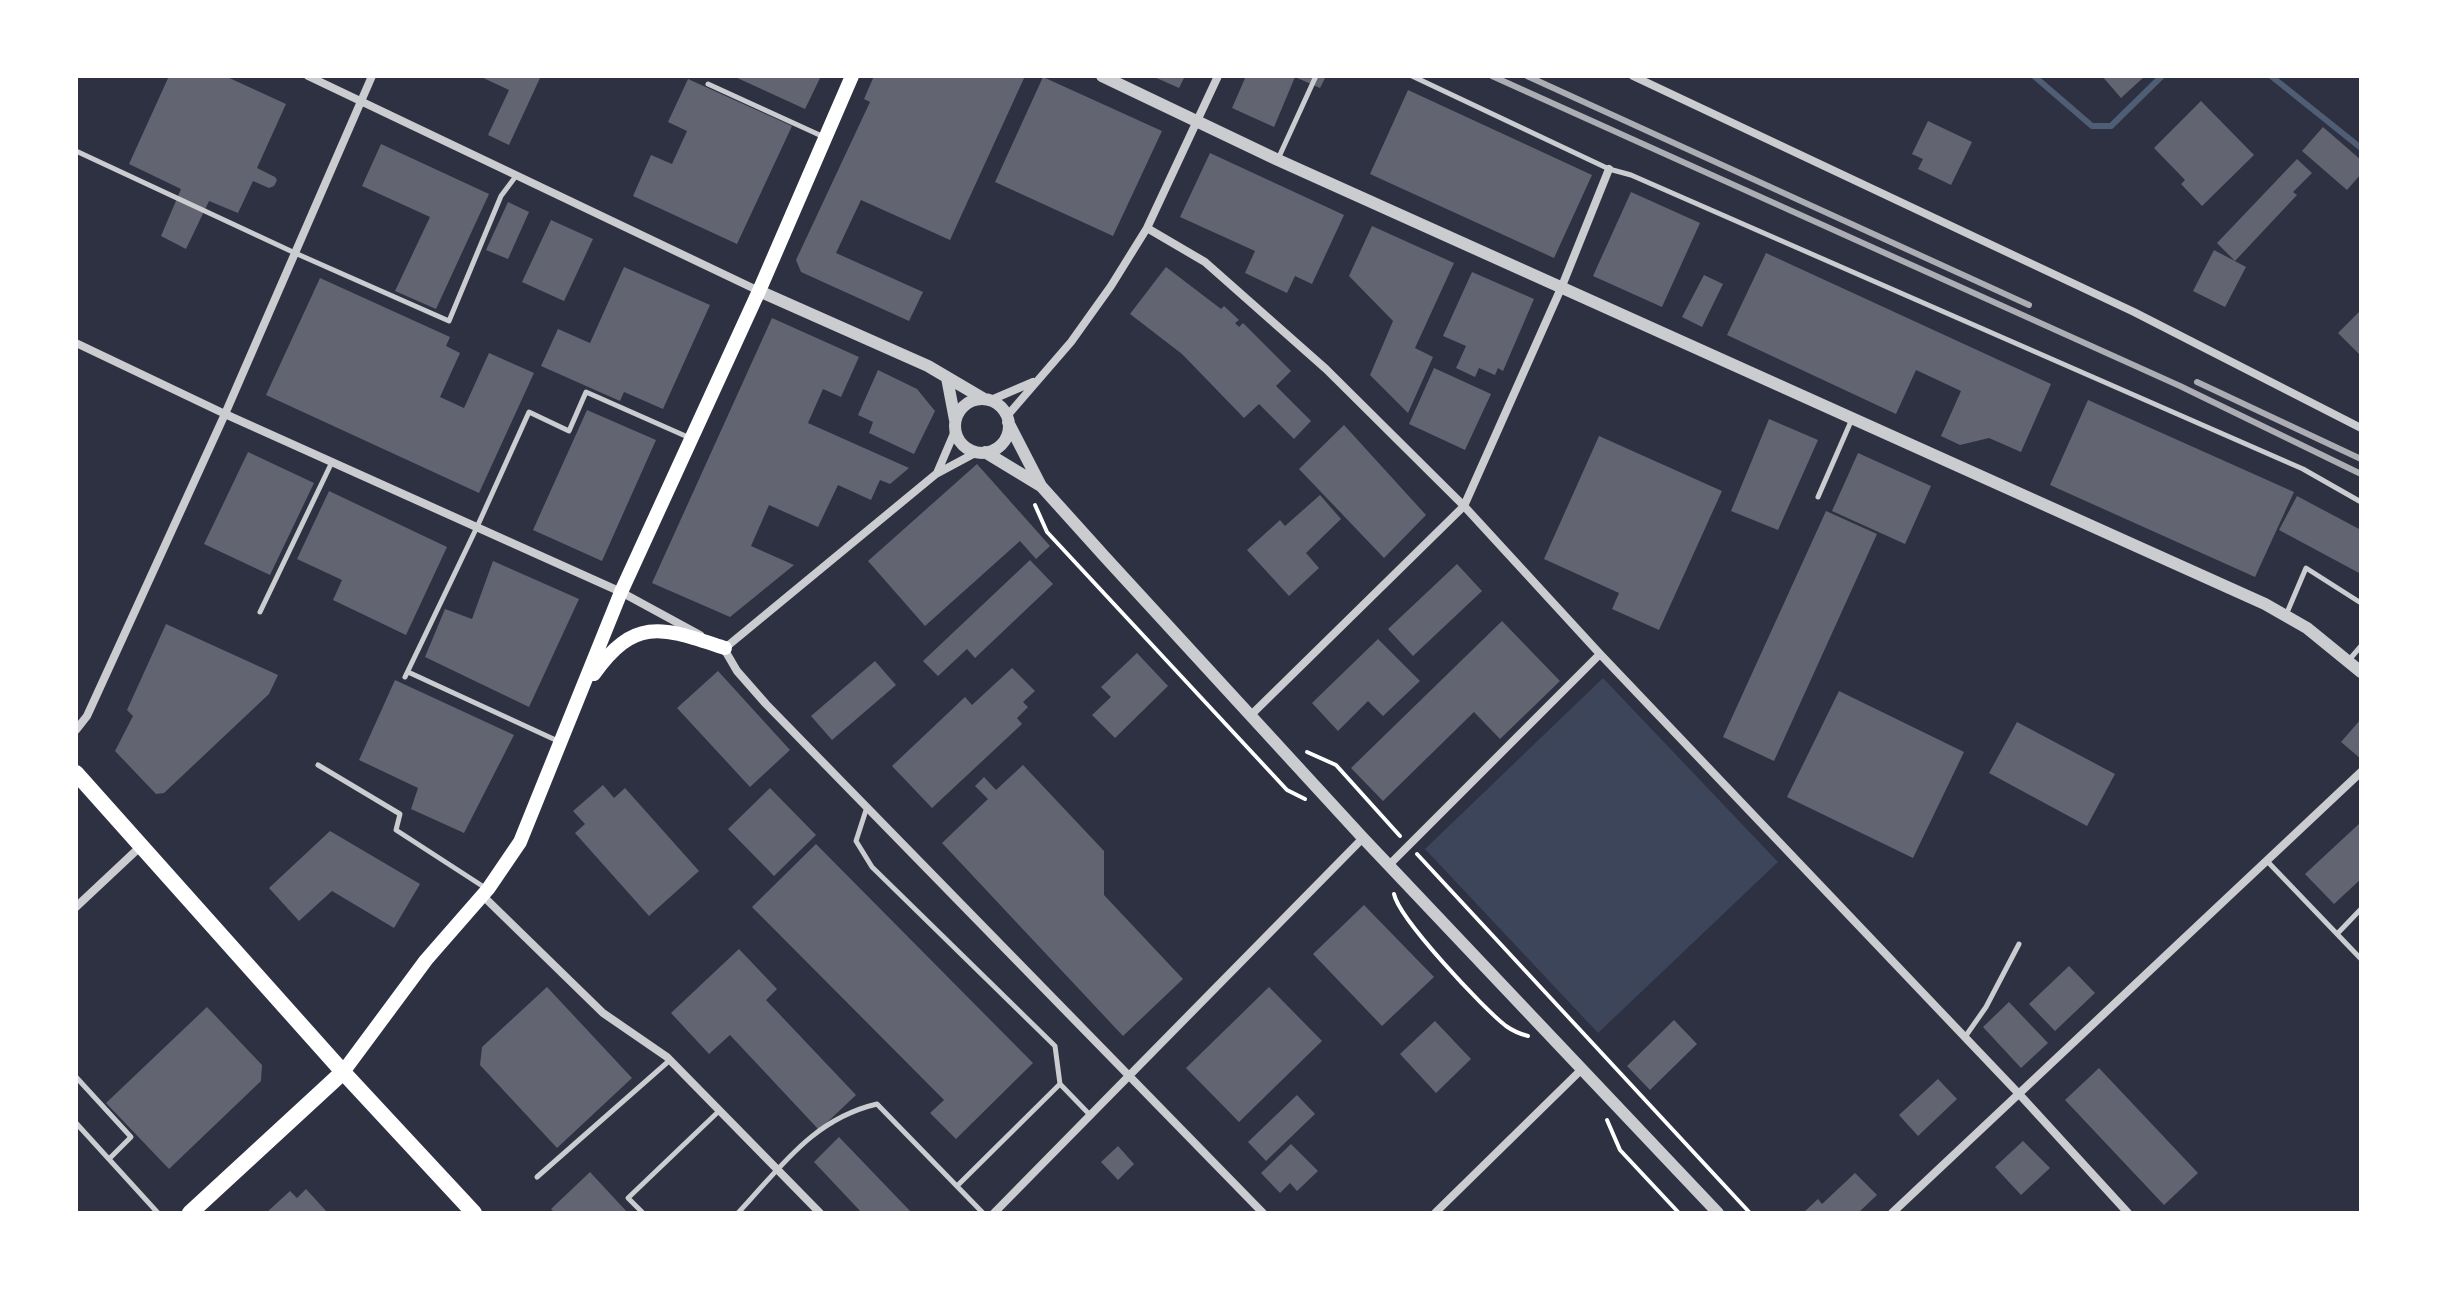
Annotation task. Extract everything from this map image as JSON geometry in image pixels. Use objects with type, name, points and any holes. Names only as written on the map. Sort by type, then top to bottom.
[{"type":"main road","points":[[190,1213],[343,1072],[426,960],[486,892],[520,842],[621,592],[759,291],[852,76]]},
{"type":"main road","points":[[583,690],[605,658],[636,636],[653,630],[669,630],[725,648]]},
{"type":"main road","points":[[76,773],[343,1072],[474,1213]]},
{"type":"street","points":[[308,76],[759,291],[928,366],[998,404],[1041,486],[1363,838],[1718,1213]]},
{"type":"street","points":[[76,730],[87,716],[225,414],[372,76]]},
{"type":"street","points":[[1102,76],[1278,160],[2285,616],[2307,628],[2361,672]]},
{"type":"street","points":[[725,648],[936,474],[981,452],[993,450],[1005,439],[1008,419],[1071,342],[1147,228],[1218,76]]},
{"type":"street","points":[[1633,76],[2143,316],[2361,428]]},
{"type":"street","points":[[1251,715],[1464,506],[1562,286],[1609,169]]},
{"type":"street","points":[[1147,228],[1205,262],[1326,369],[1464,506],[2128,1213]]},
{"type":"street","points":[[76,343],[225,414],[621,592],[725,648],[737,671],[766,704],[1263,1213]]},
{"type":"street","points":[[947,378],[955,426],[963,445],[1041,486]]},
{"type":"street","points":[[936,474],[963,407],[977,399],[988,400],[1037,380]]},
{"type":"street","points":[[1389,865],[1600,654]]},
{"type":"street","points":[[1892,1213],[2361,772]]},
{"type":"street","points":[[994,1213],[1363,838]]},
{"type":"street","points":[[76,907],[141,846]]},
{"type":"street","points":[[486,892],[603,1013],[670,1060],[820,1213]]},
{"type":"street","points":[[1435,1213],[1582,1069]]},
{"type":"lane","points":[[1278,160],[1316,76]]},
{"type":"lane","points":[[1412,76],[1609,169],[1645,181],[2303,469],[2361,502]]},
{"type":"lane","points":[[708,84],[825,138]]},
{"type":"lane","points":[[76,151],[449,321],[501,196],[517,175]]},
{"type":"lane","points":[[561,743],[406,675],[529,412],[569,431],[586,392],[691,438]]},
{"type":"lane","points":[[1818,497],[1853,418]]},
{"type":"lane","points":[[260,612],[332,462]]},
{"type":"lane","points":[[2285,616],[2306,568],[2361,603]]},
{"type":"lane","points":[[2348,661],[2361,646]]},
{"type":"lane","points":[[318,765],[400,814],[396,830],[486,892]]},
{"type":"lane","points":[[867,806],[856,841],[872,867],[1055,1046],[1060,1084],[1091,1116]]},
{"type":"lane","points":[[2267,861],[2361,959]]},
{"type":"lane","points":[[2337,934],[2361,909]]},
{"type":"lane","points":[[1965,1037],[1986,1007],[2019,944]]},
{"type":"lane","points":[[537,1177],[670,1060]]},
{"type":"lane","points":[[76,1077],[131,1137],[109,1159]]},
{"type":"lane","points":[[957,1186],[1060,1084]]},
{"type":"lane","points":[[738,1213],[803,1141],[851,1110],[877,1104],[983,1213]]},
{"type":"lane","points":[[643,1213],[628,1198],[720,1110]]},
{"type":"lane","points":[[76,1123],[158,1213]]},
{"type":"path","points":[[1041,486],[1032,498],[1047,532],[1287,790],[1316,803]]},
{"type":"path","points":[[1276,741],[1336,765],[1404,840]]},
{"type":"path","points":[[1417,854],[1750,1213]]},
{"type":"path","points":[[1392,884],[1403,916],[1450,969],[1505,1025],[1517,1033],[1534,1037]]},
{"type":"path","points":[[1604,1113],[1620,1150],[1679,1213]]},
{"type":"shaded area","points":[[1603,678],[1778,862],[1598,1033],[1425,849]]},
{"type":"building","points":[[169,76],[225,76],[286,104],[257,168],[275,177],[274,186],[269,188],[253,181],[238,213],[209,201],[186,249],[161,236],[181,189],[129,164]]},
{"type":"building","points":[[479,76],[540,78],[509,145],[488,135],[509,90]]},
{"type":"building","points":[[733,76],[821,76],[805,109]]},
{"type":"building","points":[[874,76],[1025,76],[950,240],[861,200],[836,253],[923,292],[909,321],[801,272],[796,260],[870,102],[864,99]]},
{"type":"building","points":[[1152,76],[1185,76],[1179,88]]},
{"type":"building","points":[[1246,76],[1326,76],[1320,88],[1295,77],[1274,127],[1232,108]]},
{"type":"building","points":[[2102,76],[2145,76],[2121,98]]},
{"type":"building","points":[[1043,77],[1162,131],[1113,236],[995,182]]},
{"type":"building","points":[[688,79],[792,126],[737,244],[633,196],[651,155],[672,164],[687,131],[668,122]]},
{"type":"building","points":[[1408,90],[1592,175],[1554,258],[1370,174]]},
{"type":"building","points":[[2201,101],[2254,155],[2202,206],[2181,184],[2185,180],[2154,148]]},
{"type":"building","points":[[1928,121],[1972,142],[1951,185],[1918,169],[1923,159],[1912,154]]},
{"type":"building","points":[[2323,127],[2361,160],[2361,174],[2347,190],[2302,151]]},
{"type":"building","points":[[381,144],[489,194],[436,309],[395,291],[430,217],[362,186]]},
{"type":"building","points":[[1210,153],[1344,215],[1312,284],[1295,276],[1287,293],[1245,273],[1255,251],[1180,217]]},
{"type":"building","points":[[2297,159],[2312,173],[2293,192],[2297,195],[2235,261],[2217,243]]},
{"type":"building","points":[[1631,192],[1700,223],[1662,307],[1593,276]]},
{"type":"building","points":[[508,202],[529,212],[508,259],[486,250]]},
{"type":"building","points":[[551,220],[593,239],[564,301],[522,282]]},
{"type":"building","points":[[1372,226],[1454,263],[1415,348],[1433,357],[1408,413],[1370,375],[1393,321],[1349,276]]},
{"type":"building","points":[[2214,250],[2246,267],[2225,307],[2193,291]]},
{"type":"building","points":[[1766,253],[2051,384],[2021,452],[1989,438],[1960,445],[1941,436],[1961,391],[1916,370],[1896,414],[1727,335]]},
{"type":"building","points":[[624,267],[710,305],[663,409],[624,392],[620,401],[541,366],[558,329],[590,343]]},
{"type":"building","points":[[1166,267],[1221,309],[1224,306],[1239,320],[1235,323],[1239,327],[1243,323],[1291,371],[1276,386],[1311,421],[1294,439],[1259,404],[1244,418],[1182,354],[1130,314]]},
{"type":"building","points":[[1472,272],[1534,299],[1503,371],[1498,368],[1495,375],[1479,368],[1475,377],[1456,368],[1466,346],[1443,336]]},
{"type":"building","points":[[1704,275],[1723,284],[1702,327],[1682,317]]},
{"type":"building","points":[[320,278],[450,337],[446,346],[460,353],[440,397],[464,408],[489,353],[534,373],[479,493],[266,395]]},
{"type":"building","points":[[2361,310],[2361,356],[2338,333]]},
{"type":"building","points":[[772,318],[859,357],[841,397],[823,389],[808,423],[909,468],[890,484],[880,480],[871,500],[838,485],[818,527],[769,505],[751,546],[794,565],[730,617],[652,583]]},
{"type":"building","points":[[1434,368],[1491,394],[1465,450],[1409,424]]},
{"type":"building","points":[[878,370],[917,389],[935,411],[914,454],[869,433],[873,422],[858,415]]},
{"type":"building","points":[[2088,400],[2294,492],[2255,577],[2050,485]]},
{"type":"building","points":[[587,410],[656,440],[602,561],[533,530]]},
{"type":"building","points":[[1769,419],[1818,440],[1778,530],[1731,511]]},
{"type":"building","points":[[1344,425],[1426,515],[1384,558],[1299,469]]},
{"type":"building","points":[[1599,436],[1722,491],[1659,630],[1612,609],[1619,593],[1544,559]]},
{"type":"building","points":[[248,452],[314,483],[270,575],[204,544]]},
{"type":"building","points":[[1858,453],[1931,486],[1905,544],[1832,511]]},
{"type":"building","points":[[977,464],[1050,546],[1036,559],[1020,541],[925,626],[868,561]]},
{"type":"building","points":[[329,491],[447,547],[406,635],[333,600],[342,580],[297,559]]},
{"type":"building","points":[[1320,495],[1341,519],[1306,553],[1319,568],[1289,596],[1247,550],[1280,520],[1285,526]]},
{"type":"building","points":[[2297,496],[2361,530],[2361,574],[2279,530]]},
{"type":"building","points":[[1826,511],[1877,534],[1774,761],[1723,737]]},
{"type":"building","points":[[1030,560],[1053,584],[975,658],[967,649],[938,676],[923,661]]},
{"type":"building","points":[[493,561],[579,599],[529,707],[425,657],[445,609],[472,619]]},
{"type":"building","points":[[1457,564],[1482,591],[1413,656],[1388,629]]},
{"type":"building","points":[[1502,621],[1560,681],[1500,739],[1474,712],[1383,801],[1351,768]]},
{"type":"building","points":[[166,624],[278,675],[269,694],[164,793],[156,794],[115,751],[133,716],[127,710]]},
{"type":"building","points":[[1378,639],[1420,681],[1383,716],[1368,701],[1338,731],[1312,703]]},
{"type":"building","points":[[1137,653],[1168,686],[1115,738],[1092,715],[1111,697],[1101,687]]},
{"type":"building","points":[[875,661],[896,685],[832,740],[811,716]]},
{"type":"building","points":[[1012,668],[1035,691],[1023,702],[1028,707],[1017,718],[1022,724],[932,808],[892,766],[965,697],[972,705]]},
{"type":"building","points":[[718,671],[790,750],[750,787],[677,708]]},
{"type":"building","points":[[395,680],[514,735],[464,833],[411,809],[418,788],[359,760]]},
{"type":"building","points":[[1839,691],[1964,752],[1913,858],[1787,797]]},
{"type":"building","points":[[2361,719],[2361,759],[2341,742]]},
{"type":"building","points":[[2017,722],[2115,774],[2087,826],[1989,773]]},
{"type":"building","points":[[1023,765],[1104,851],[1104,895],[1183,979],[1123,1036],[942,843],[988,799],[975,786],[984,777],[996,790]]},
{"type":"building","points":[[603,785],[614,798],[625,788],[699,871],[649,916],[575,833],[585,824],[573,811]]},
{"type":"building","points":[[770,788],[816,835],[774,876],[728,829]]},
{"type":"building","points":[[2361,822],[2361,879],[2334,904],[2305,874]]},
{"type":"building","points":[[330,831],[420,884],[394,928],[332,891],[299,921],[269,888]]},
{"type":"building","points":[[816,844],[1033,1063],[956,1139],[930,1113],[944,1100],[752,907]]},
{"type":"building","points":[[1364,905],[1434,977],[1382,1026],[1313,954]]},
{"type":"building","points":[[739,949],[777,989],[766,1000],[856,1095],[819,1130],[730,1035],[709,1054],[671,1013]]},
{"type":"building","points":[[2069,966],[2095,993],[2055,1031],[2029,1004]]},
{"type":"building","points":[[547,987],[632,1078],[557,1148],[480,1065],[482,1047]]},
{"type":"building","points":[[1269,987],[1322,1041],[1239,1122],[1186,1068]]},
{"type":"building","points":[[2009,1002],[2048,1043],[2021,1068],[1983,1027]]},
{"type":"building","points":[[207,1007],[262,1065],[261,1081],[169,1169],[106,1103]]},
{"type":"building","points":[[1674,1020],[1697,1044],[1650,1090],[1627,1066]]},
{"type":"building","points":[[1435,1021],[1471,1059],[1436,1093],[1400,1054]]},
{"type":"building","points":[[2099,1068],[2198,1173],[2164,1205],[2065,1100]]},
{"type":"building","points":[[1938,1079],[1957,1099],[1918,1136],[1899,1115]]},
{"type":"building","points":[[1297,1095],[1315,1114],[1266,1161],[1248,1142]]},
{"type":"building","points":[[839,1137],[912,1213],[862,1213],[814,1162]]},
{"type":"building","points":[[2023,1141],[2050,1168],[2021,1195],[1995,1167]]},
{"type":"building","points":[[1291,1144],[1318,1171],[1297,1191],[1290,1183],[1280,1193],[1261,1173]]},
{"type":"building","points":[[1118,1146],[1134,1164],[1118,1180],[1101,1162]]},
{"type":"building","points":[[590,1172],[628,1213],[555,1213],[551,1209]]},
{"type":"building","points":[[1855,1173],[1877,1195],[1858,1213],[1803,1213],[1818,1199],[1822,1204]]},
{"type":"building","points":[[306,1189],[328,1213],[266,1213],[290,1191],[297,1198]]},
{"type":"waterway","points":[[2034,76],[2092,126],[2111,126],[2162,76]]},
{"type":"waterway","points":[[2271,76],[2361,148]]},
{"type":"railway","points":[[1492,76],[2180,386],[2361,474]]},
{"type":"railway","points":[[1527,76],[2029,305]]},
{"type":"railway","points":[[2197,382],[2361,459]]}]
